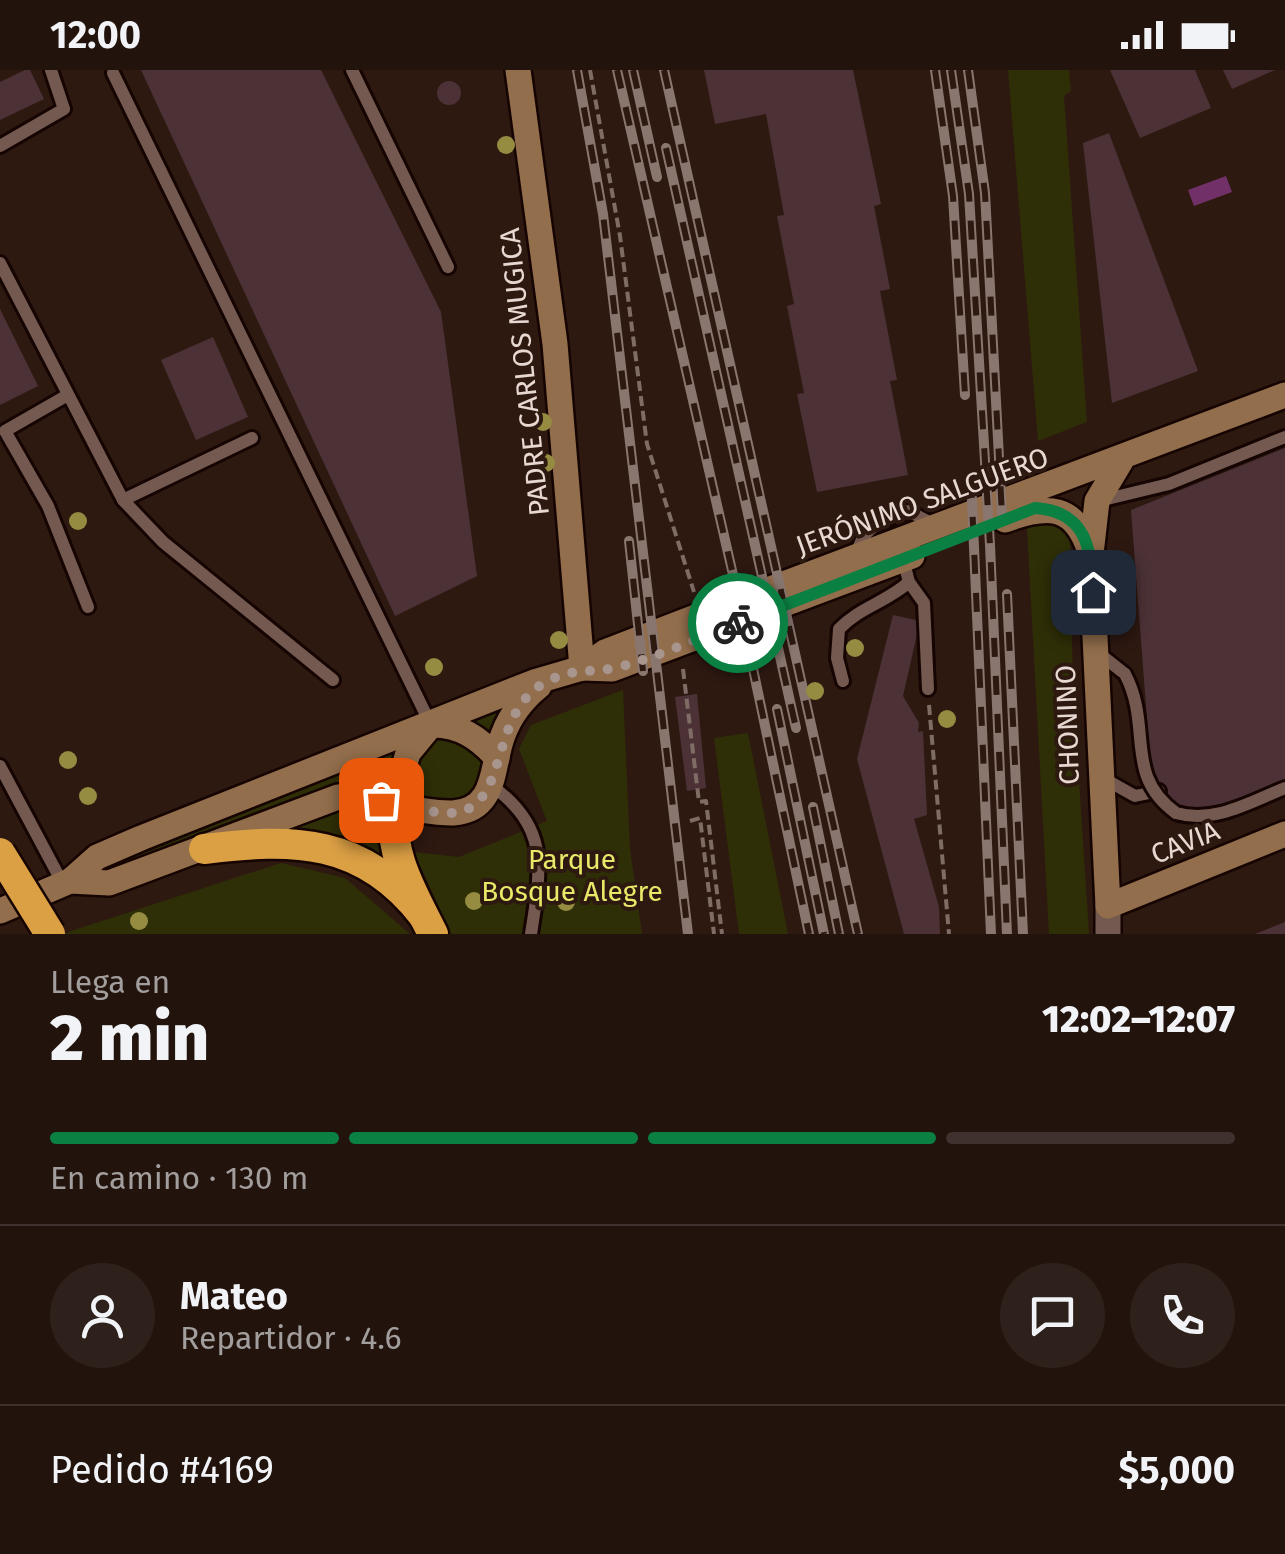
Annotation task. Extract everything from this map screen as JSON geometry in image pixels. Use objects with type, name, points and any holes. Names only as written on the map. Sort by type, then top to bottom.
[{"type":"highway","points":[[394,802],[394,849],[428,925]]},
{"type":"highway","points":[[204,848],[288,842],[323,846],[382,875],[428,925]]},
{"type":"highway","points":[[0,853],[50,934]]},
{"type":"street","name":"PADRE CARLOS MUGICA","points":[[518,70],[554,344],[582,668]]},
{"type":"street","name":"JERÓNIMO SALGUERO","points":[[0,910],[66,882],[97,857],[582,668],[605,652],[856,559],[904,561],[939,527],[1285,396]]},
{"type":"street","name":"CHONINO","points":[[1108,934],[1091,554],[1097,502],[1121,460]]},
{"type":"street","name":"JERÓNIMO SALGUERO","points":[[582,668],[612,668],[680,645],[1035,508],[1065,514],[1077,524],[1091,554]]},
{"type":"street","name":"JERÓNIMO SALGUERO","points":[[66,882],[109,884],[338,797],[394,802],[437,812],[462,812],[479,802],[492,786],[512,717],[546,681]]},
{"type":"street","points":[[394,802],[408,753],[431,725],[457,728],[497,758]]},
{"type":"street","name":"CAVIA","points":[[1108,906],[1285,834]]},
{"type":"lane","points":[[0,146],[64,109],[51,70]]},
{"type":"lane","points":[[352,70],[448,267]]},
{"type":"lane","points":[[113,72],[431,725]]},
{"type":"lane","points":[[0,263],[123,500],[163,542],[333,680]]},
{"type":"lane","points":[[66,396],[2,431],[48,506],[88,607]]},
{"type":"lane","points":[[1097,502],[1169,484],[1285,437]]},
{"type":"lane","points":[[123,500],[252,438]]},
{"type":"lane","points":[[856,559],[858,540],[869,527],[908,511],[939,527]]},
{"type":"lane","points":[[843,681],[837,658],[839,629],[859,608],[897,593],[904,561]]},
{"type":"lane","points":[[904,561],[924,603],[928,689]]},
{"type":"lane","points":[[1094,650],[1124,674],[1134,693],[1148,786],[1176,813],[1196,818],[1218,814],[1285,788]]},
{"type":"lane","points":[[0,766],[66,882]]},
{"type":"lane","points":[[1099,776],[1135,796],[1159,791]]},
{"type":"lane","points":[[492,786],[518,805],[532,827],[538,875],[532,934]]},
{"type":"path","points":[[590,70],[620,236],[647,444],[701,615]]},
{"type":"path","points":[[680,645],[699,802],[706,801],[722,934]]},
{"type":"path","points":[[928,689],[949,934]]},
{"type":"path","points":[[690,821],[700,818],[714,934]]},
{"type":"green space","points":[[1008,70],[1069,70],[1071,91],[1064,96],[1087,422],[1038,441]]},
{"type":"green space","points":[[1046,519],[1066,528],[1070,541],[1073,689],[1089,934],[1049,934],[1027,528]]},
{"type":"green space","points":[[534,690],[479,802],[395,803],[410,898],[289,842],[109,883],[83,868]]},
{"type":"green space","name":"Parque Bosque Alegre","points":[[623,690],[630,849],[642,934],[451,934],[414,852],[459,857],[547,821],[519,749],[531,725]]},
{"type":"green space","points":[[748,733],[788,934],[739,934],[714,738]]},
{"type":"green space","name":"Parque Bosque Alegre","points":[[281,863],[345,878],[410,934],[62,934]]},
{"type":"shaded area","points":[[1226,176],[1232,192],[1194,206],[1188,190]]},
{"type":"building","points":[[30,70],[44,99],[0,120],[0,82]]},
{"type":"building","points":[[141,70],[321,70],[441,312],[477,576],[395,616]]},
{"type":"building","points":[[704,70],[853,70],[881,204],[874,206],[890,289],[880,291],[897,380],[890,381],[908,475],[817,492],[797,394],[804,393],[787,306],[794,304],[777,216],[784,215],[766,114],[715,124]]},
{"type":"building","points":[[1110,70],[1195,70],[1211,108],[1140,138]]},
{"type":"building","points":[[1223,70],[1275,70],[1232,89]]},
{"type":"building","points":[[444,81],[454,81],[461,93],[454,105],[444,105],[437,98],[437,88]]},
{"type":"building","points":[[1109,133],[1198,371],[1112,403],[1083,143]]},
{"type":"building","points":[[0,309],[38,386],[0,405]]},
{"type":"building","points":[[213,337],[248,417],[196,440],[161,360]]},
{"type":"building","points":[[1285,448],[1285,782],[1214,810],[1181,808],[1155,783],[1150,758],[1131,510]]},
{"type":"building","points":[[893,615],[920,621],[903,696],[919,723],[918,732],[923,731],[927,815],[914,819],[939,907],[940,934],[904,934],[857,759]]},
{"type":"building","points":[[697,694],[706,788],[687,791],[675,697]]},
{"type":"building","points":[[1285,922],[1285,934],[1255,934]]},
{"type":"railway","points":[[577,70],[603,214],[688,934]]},
{"type":"railway","points":[[617,70],[734,579],[809,934]]},
{"type":"railway","points":[[633,70],[657,177]]},
{"type":"railway","points":[[664,70],[858,934]]},
{"type":"railway","points":[[935,70],[953,196],[965,395]]},
{"type":"railway","points":[[951,70],[969,194],[1007,934]]},
{"type":"railway","points":[[968,70],[985,193],[1002,515]]},
{"type":"railway","points":[[666,148],[796,728]]},
{"type":"railway","points":[[971,479],[991,934]]},
{"type":"railway","points":[[629,541],[643,671]]},
{"type":"railway","points":[[1007,594],[1023,934]]},
{"type":"railway","points":[[777,709],[824,934]]},
{"type":"railway","points":[[813,807],[839,934]]},
{"type":"way so far","points":[[381,800],[437,812],[471,808],[492,786],[498,750],[512,717],[523,700],[546,681],[582,668],[612,668],[738,623]]},
{"type":"route","points":[[738,623],[1035,508],[1065,514],[1085,535],[1091,554],[1093,592]]}]
